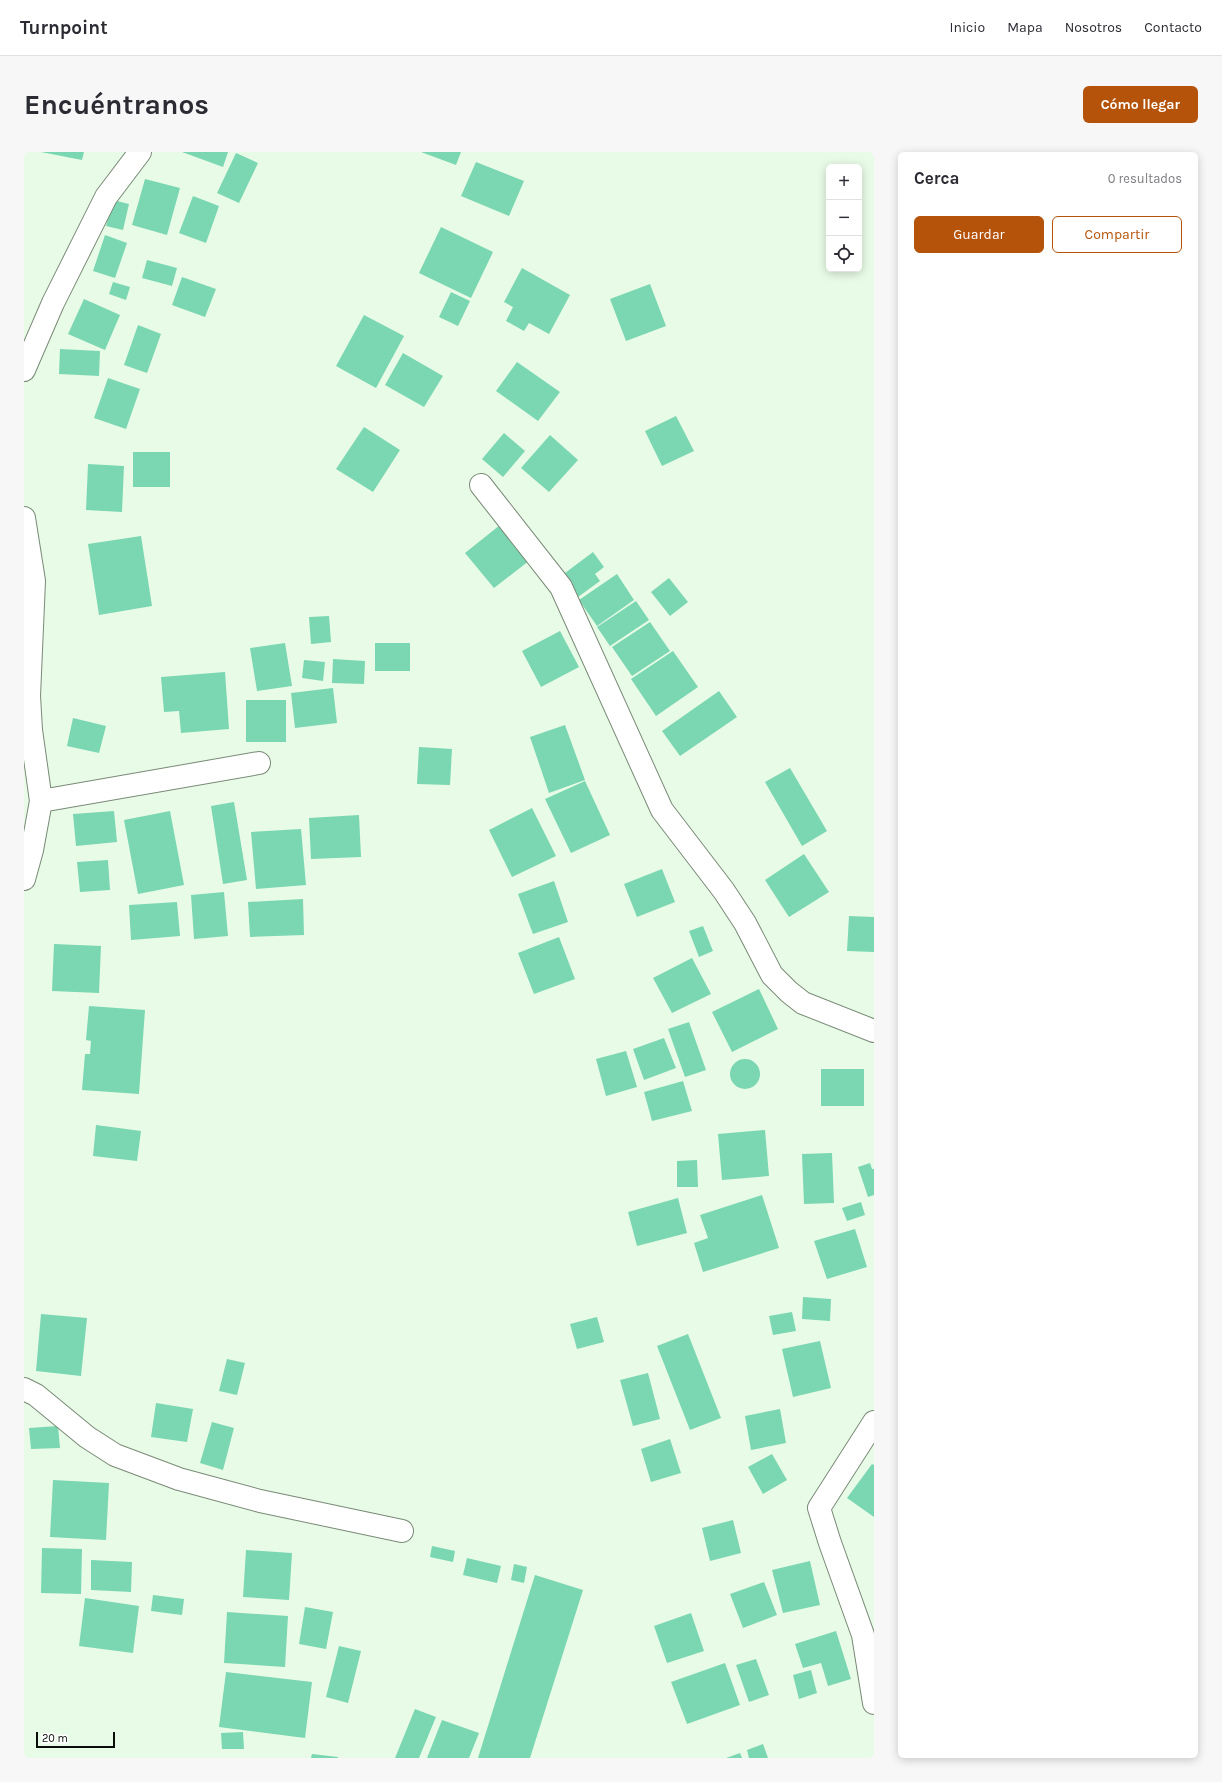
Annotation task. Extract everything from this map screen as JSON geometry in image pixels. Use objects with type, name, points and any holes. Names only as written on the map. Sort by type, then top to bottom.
[{"type":"street","points":[[24,370],[53,303],[106,197],[140,152]]},
{"type":"street","points":[[481,485],[561,587],[662,810],[724,891],[745,923],[772,975],[789,992],[803,1003],[874,1031]]},
{"type":"street","points":[[24,518],[34,581],[29,696],[31,730],[41,801],[32,850],[24,879]]},
{"type":"street","points":[[41,801],[259,763]]},
{"type":"street","points":[[24,1389],[36,1395],[87,1437],[115,1455],[179,1479],[260,1501],[402,1531]]},
{"type":"street","points":[[874,1422],[819,1508],[863,1635],[874,1703]]},
{"type":"building","points":[[41,152],[84,152],[82,160]]},
{"type":"building","points":[[182,152],[228,152],[223,167]]},
{"type":"building","points":[[421,152],[461,152],[456,165]]},
{"type":"building","points":[[236,153],[258,163],[239,203],[217,193]]},
{"type":"building","points":[[476,162],[524,181],[509,216],[461,196]]},
{"type":"building","points":[[145,179],[180,188],[167,235],[132,225]]},
{"type":"building","points":[[193,196],[219,206],[206,243],[179,233]]},
{"type":"building","points":[[113,200],[129,204],[123,230],[106,226]]},
{"type":"building","points":[[441,227],[493,252],[471,298],[419,273]]},
{"type":"building","points":[[105,235],[127,243],[115,278],[93,271]]},
{"type":"building","points":[[147,260],[177,268],[172,286],[142,278]]},
{"type":"building","points":[[522,268],[570,295],[549,334],[529,323],[524,331],[506,321],[513,307],[504,302]]},
{"type":"building","points":[[182,277],[216,289],[205,317],[172,305]]},
{"type":"building","points":[[113,282],[130,287],[126,300],[109,294]]},
{"type":"building","points":[[650,284],[666,326],[626,341],[610,299]]},
{"type":"building","points":[[451,292],[470,301],[458,326],[439,317]]},
{"type":"building","points":[[84,299],[120,315],[105,350],[68,334]]},
{"type":"building","points":[[364,315],[404,336],[376,388],[336,366]]},
{"type":"building","points":[[138,325],[161,334],[147,373],[124,365]]},
{"type":"building","points":[[60,349],[100,351],[99,376],[59,374]]},
{"type":"building","points":[[403,353],[443,376],[424,407],[385,385]]},
{"type":"building","points":[[517,362],[560,392],[538,421],[496,391]]},
{"type":"building","points":[[108,378],[140,389],[126,429],[94,418]]},
{"type":"building","points":[[676,416],[694,451],[662,466],[645,431]]},
{"type":"building","points":[[364,427],[400,450],[373,492],[336,469]]},
{"type":"building","points":[[504,433],[525,451],[503,477],[482,459]]},
{"type":"building","points":[[550,435],[578,460],[549,492],[521,468]]},
{"type":"building","points":[[133,452],[170,452],[170,487],[133,487]]},
{"type":"building","points":[[88,464],[124,466],[122,512],[86,510]]},
{"type":"building","points":[[505,521],[534,557],[494,588],[465,553]]},
{"type":"building","points":[[141,536],[152,606],[99,615],[88,544]]},
{"type":"building","points":[[593,552],[604,567],[595,574],[600,581],[578,597],[561,576]]},
{"type":"building","points":[[617,574],[634,600],[597,626],[579,600]]},
{"type":"building","points":[[669,578],[688,602],[670,616],[651,592]]},
{"type":"building","points":[[636,601],[649,620],[610,646],[597,627]]},
{"type":"building","points":[[329,616],[331,642],[311,644],[309,617]]},
{"type":"building","points":[[650,622],[670,651],[632,676],[612,647]]},
{"type":"building","points":[[560,631],[579,667],[541,687],[522,651]]},
{"type":"building","points":[[285,643],[292,686],[257,691],[250,648]]},
{"type":"building","points":[[375,643],[410,643],[410,671],[375,671]]},
{"type":"building","points":[[673,651],[698,687],[656,716],[631,679]]},
{"type":"building","points":[[333,659],[365,661],[364,684],[332,683]]},
{"type":"building","points":[[304,660],[325,662],[323,681],[302,678]]},
{"type":"building","points":[[225,672],[229,729],[181,733],[179,711],[164,712],[161,677]]},
{"type":"building","points":[[333,688],[337,723],[295,728],[291,693]]},
{"type":"building","points":[[719,691],[737,717],[680,756],[662,731]]},
{"type":"building","points":[[246,700],[286,700],[286,742],[246,742]]},
{"type":"building","points":[[73,718],[106,726],[99,753],[67,746]]},
{"type":"building","points":[[565,725],[585,780],[549,793],[530,737]]},
{"type":"building","points":[[419,747],[452,749],[450,785],[417,784]]},
{"type":"building","points":[[790,768],[827,831],[802,846],[765,782]]},
{"type":"building","points":[[585,781],[610,835],[571,853],[545,799]]},
{"type":"building","points":[[234,802],[247,880],[223,884],[211,806]]},
{"type":"building","points":[[532,808],[556,856],[512,877],[489,830]]},
{"type":"building","points":[[114,811],[117,842],[76,846],[73,814]]},
{"type":"building","points":[[170,811],[184,885],[138,894],[124,820]]},
{"type":"building","points":[[359,815],[361,857],[311,859],[309,818]]},
{"type":"building","points":[[301,829],[306,885],[256,889],[251,832]]},
{"type":"building","points":[[804,854],[829,892],[789,917],[765,880]]},
{"type":"building","points":[[108,860],[110,890],[80,892],[77,862]]},
{"type":"building","points":[[662,869],[675,902],[637,917],[624,884]]},
{"type":"building","points":[[554,881],[568,922],[533,934],[518,894]]},
{"type":"building","points":[[224,892],[228,936],[194,939],[191,895]]},
{"type":"building","points":[[303,899],[304,935],[250,937],[248,902]]},
{"type":"building","points":[[177,902],[180,936],[131,940],[129,905]]},
{"type":"building","points":[[849,916],[874,917],[874,952],[847,951]]},
{"type":"building","points":[[703,926],[713,951],[699,957],[689,931]]},
{"type":"building","points":[[559,937],[575,979],[534,994],[518,953]]},
{"type":"building","points":[[54,944],[101,946],[99,993],[52,991]]},
{"type":"building","points":[[692,958],[711,994],[672,1013],[653,978]]},
{"type":"building","points":[[759,989],[778,1029],[732,1052],[712,1012]]},
{"type":"building","points":[[89,1006],[145,1010],[139,1094],[82,1090],[85,1054],[90,1054],[91,1041],[86,1040]]},
{"type":"building","points":[[689,1022],[706,1070],[685,1077],[668,1029]]},
{"type":"building","points":[[664,1038],[676,1068],[644,1080],[633,1049]]},
{"type":"building","points":[[626,1051],[637,1087],[606,1096],[596,1059]]},
{"type":"building","points":[[745,1059],[755,1064],[760,1074],[755,1084],[745,1089],[735,1084],[730,1074],[735,1064]]},
{"type":"building","points":[[821,1069],[864,1069],[864,1106],[821,1106]]},
{"type":"building","points":[[683,1081],[692,1111],[652,1121],[644,1092]]},
{"type":"building","points":[[96,1125],[141,1131],[137,1161],[93,1156]]},
{"type":"building","points":[[765,1130],[769,1176],[722,1180],[718,1134]]},
{"type":"building","points":[[832,1153],[834,1203],[804,1204],[802,1154]]},
{"type":"building","points":[[697,1160],[698,1187],[677,1187],[677,1161]]},
{"type":"building","points":[[870,1163],[872,1169],[874,1169],[874,1195],[868,1197],[858,1167]]},
{"type":"building","points":[[762,1195],[779,1248],[703,1272],[694,1243],[708,1238],[700,1215]]},
{"type":"building","points":[[678,1198],[687,1233],[637,1246],[628,1212]]},
{"type":"building","points":[[861,1202],[865,1215],[847,1221],[842,1208]]},
{"type":"building","points":[[855,1229],[867,1267],[827,1279],[814,1241]]},
{"type":"building","points":[[803,1297],[831,1299],[830,1321],[802,1319]]},
{"type":"building","points":[[792,1312],[796,1331],[773,1335],[769,1316]]},
{"type":"building","points":[[41,1314],[87,1318],[81,1376],[36,1371]]},
{"type":"building","points":[[597,1317],[604,1342],[577,1349],[570,1324]]},
{"type":"building","points":[[688,1334],[721,1418],[690,1430],[657,1346]]},
{"type":"building","points":[[820,1341],[831,1388],[793,1397],[782,1349]]},
{"type":"building","points":[[227,1359],[245,1363],[237,1395],[219,1391]]},
{"type":"building","points":[[648,1373],[660,1419],[633,1426],[620,1380]]},
{"type":"building","points":[[156,1403],[193,1409],[187,1442],[151,1437]]},
{"type":"building","points":[[780,1409],[786,1443],[751,1450],[745,1416]]},
{"type":"building","points":[[212,1422],[234,1428],[223,1470],[200,1463]]},
{"type":"building","points":[[58,1426],[60,1448],[31,1449],[29,1428]]},
{"type":"building","points":[[670,1439],[681,1473],[651,1482],[641,1449]]},
{"type":"building","points":[[772,1454],[787,1480],[763,1494],[748,1467]]},
{"type":"building","points":[[872,1464],[874,1465],[874,1517],[847,1498]]},
{"type":"building","points":[[53,1480],[109,1483],[106,1540],[50,1537]]},
{"type":"building","points":[[733,1520],[741,1553],[710,1561],[702,1528]]},
{"type":"building","points":[[432,1546],[455,1551],[453,1562],[430,1557]]},
{"type":"building","points":[[42,1548],[82,1549],[81,1594],[41,1593]]},
{"type":"building","points":[[246,1550],[292,1553],[289,1600],[243,1597]]},
{"type":"building","points":[[467,1558],[501,1566],[497,1583],[463,1575]]},
{"type":"building","points":[[91,1560],[132,1562],[131,1592],[91,1590]]},
{"type":"building","points":[[810,1561],[820,1605],[783,1613],[772,1570]]},
{"type":"building","points":[[514,1564],[527,1567],[524,1583],[511,1580]]},
{"type":"building","points":[[535,1575],[583,1590],[530,1758],[478,1758]]},
{"type":"building","points":[[764,1582],[777,1615],[743,1628],[730,1594]]},
{"type":"building","points":[[153,1595],[184,1599],[182,1615],[151,1611]]},
{"type":"building","points":[[85,1598],[139,1606],[133,1653],[79,1646]]},
{"type":"building","points":[[305,1607],[333,1612],[326,1649],[299,1644]]},
{"type":"building","points":[[227,1612],[288,1616],[285,1667],[224,1663]]},
{"type":"building","points":[[691,1613],[704,1651],[667,1663],[654,1626]]},
{"type":"building","points":[[836,1631],[851,1679],[828,1686],[821,1663],[803,1668],[795,1644]]},
{"type":"building","points":[[339,1646],[361,1651],[348,1703],[326,1697]]},
{"type":"building","points":[[756,1659],[769,1695],[749,1702],[736,1665]]},
{"type":"building","points":[[725,1663],[740,1705],[687,1724],[671,1682]]},
{"type":"building","points":[[811,1670],[817,1693],[799,1699],[793,1675]]},
{"type":"building","points":[[226,1672],[312,1682],[305,1738],[219,1727]]},
{"type":"building","points":[[415,1709],[436,1717],[419,1758],[395,1758]]},
{"type":"building","points":[[442,1720],[479,1733],[469,1758],[427,1758]]},
{"type":"building","points":[[243,1732],[244,1749],[222,1749],[221,1733]]},
{"type":"building","points":[[763,1744],[768,1758],[749,1758],[747,1750]]},
{"type":"building","points":[[740,1753],[742,1758],[726,1758]]},
{"type":"building","points":[[312,1754],[338,1757],[338,1758],[311,1758]]}]
